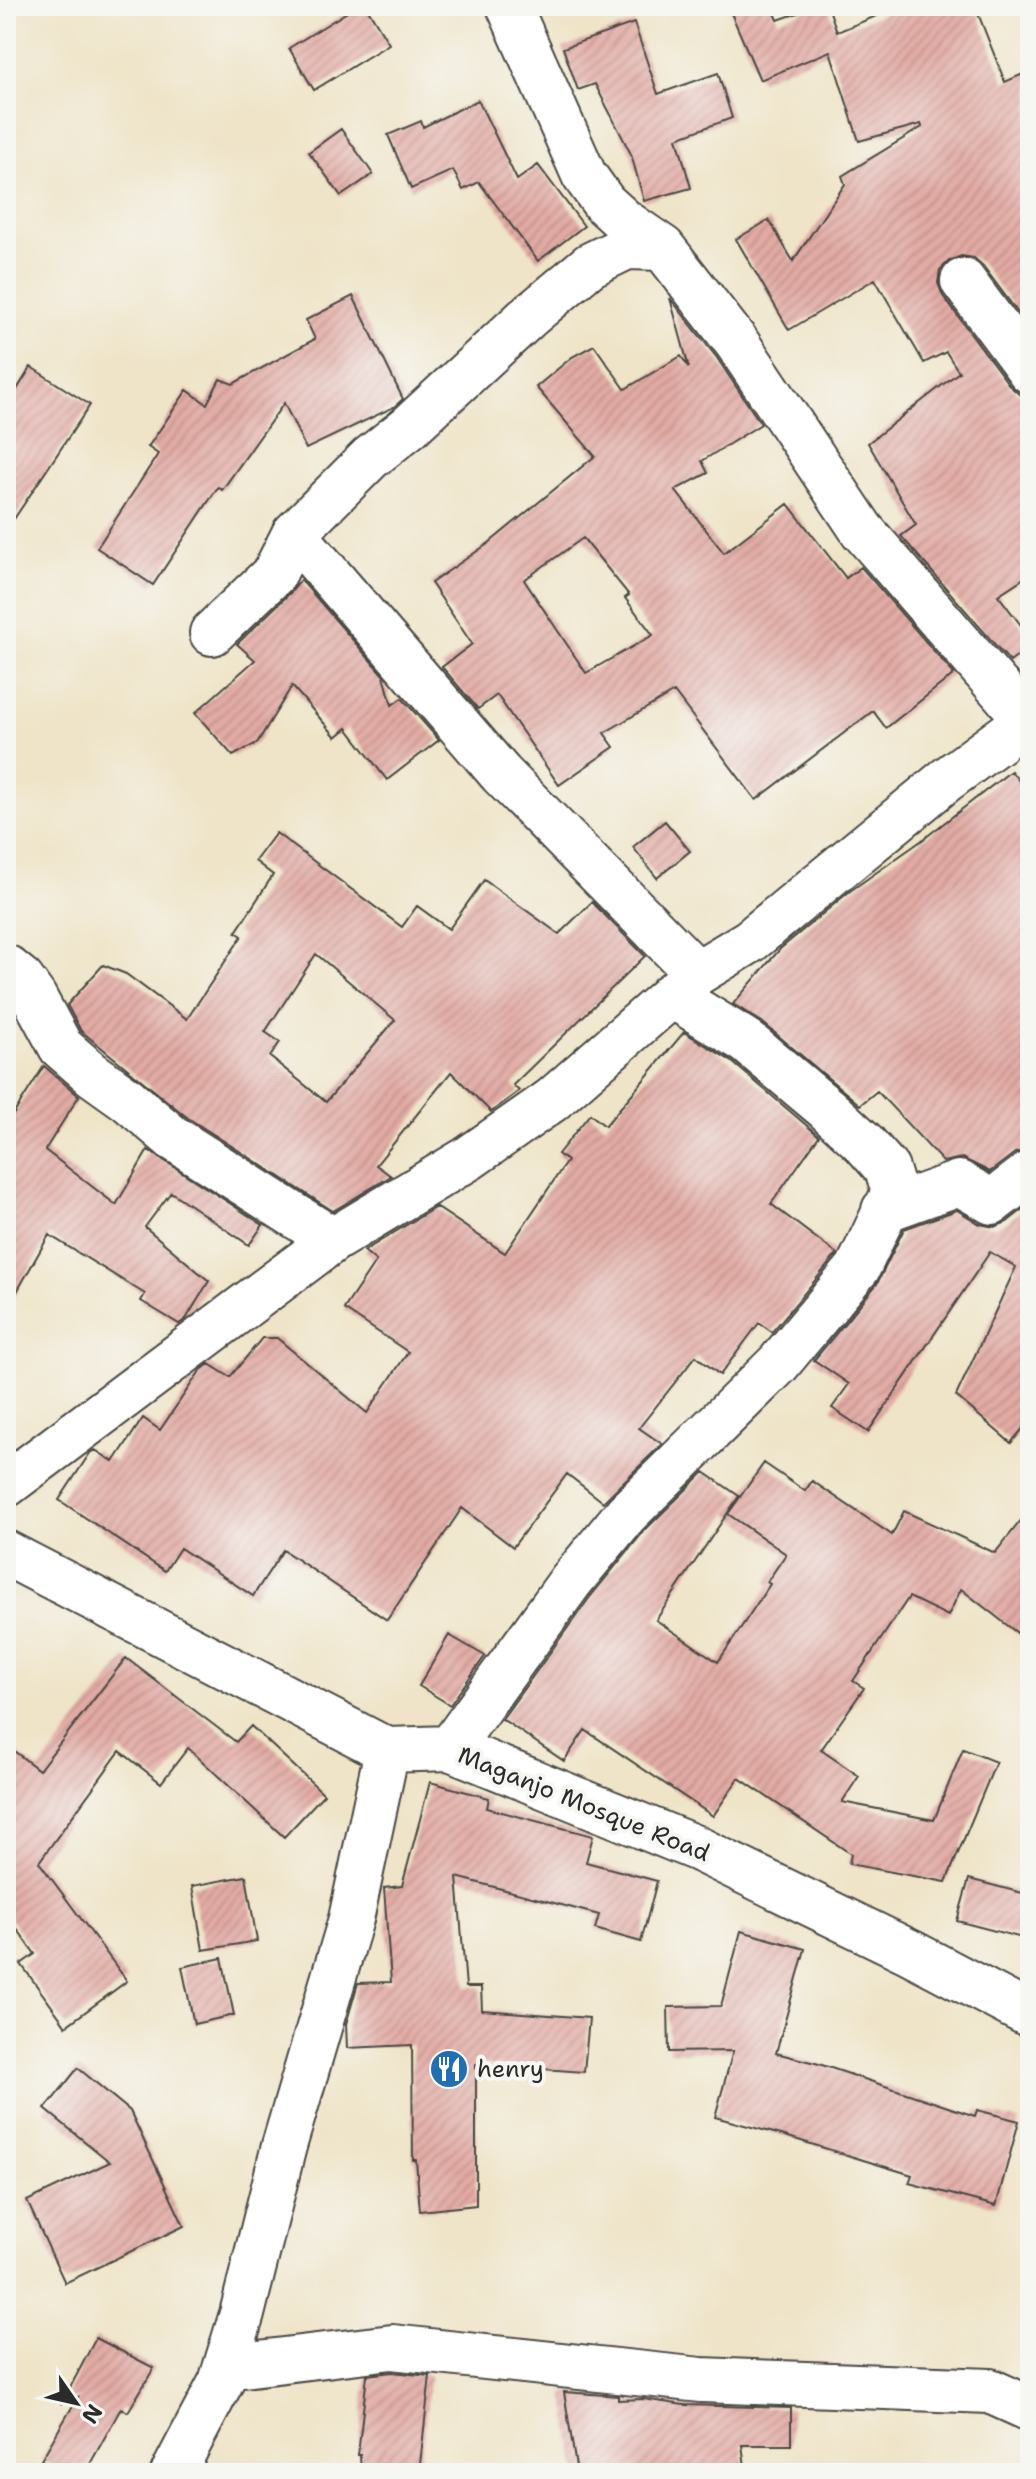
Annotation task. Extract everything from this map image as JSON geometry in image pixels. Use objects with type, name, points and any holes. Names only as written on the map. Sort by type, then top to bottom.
[{"type":"street","points":[[6,1485],[333,1240],[469,1158],[552,1100],[684,984],[750,941],[946,780],[1029,719],[862,530],[737,343],[663,248],[604,203],[584,175],[509,6]]},
{"type":"street","points":[[212,633],[274,574],[294,534],[370,458],[409,427],[527,318],[590,265],[627,247],[663,248]]},
{"type":"street","points":[[963,281],[1030,371]]},
{"type":"street","points":[[294,534],[684,984],[864,1143],[887,1169],[894,1192],[858,1268],[778,1364],[626,1514],[570,1582],[553,1610],[450,1748]]},
{"type":"street","points":[[6,967],[22,980],[34,997],[61,1047],[92,1074],[173,1138],[333,1240]]},
{"type":"street","points":[[884,1210],[959,1183],[992,1202],[1030,1173]]},
{"type":"street","name":"Maganjo Mosque Road","points":[[6,1553],[387,1750],[450,1748],[696,1848],[910,1952],[1030,2015]]},
{"type":"street","points":[[173,2473],[221,2382],[242,2314],[284,2146],[351,1919],[387,1750]]},
{"type":"street","points":[[226,2367],[392,2347],[701,2380],[990,2391],[1030,2409]]},
{"type":"building","points":[[357,6],[366,6],[389,44],[314,90],[289,48]]},
{"type":"building","points":[[728,6],[772,6],[778,20],[818,6],[828,6],[837,32],[901,6],[975,6],[1005,82],[1030,71],[1030,329],[974,258],[961,256],[949,261],[940,270],[938,283],[943,296],[1010,386],[1019,394],[1030,396],[1030,574],[998,595],[1030,637],[1030,647],[1010,662],[901,536],[916,525],[868,443],[959,372],[946,352],[924,363],[875,279],[789,330],[736,239],[769,220],[793,261],[845,184],[842,176],[922,127],[921,124],[859,141],[830,51],[760,80]]},
{"type":"building","points":[[634,23],[658,94],[718,73],[732,118],[677,138],[691,188],[644,201],[631,154],[595,84],[578,90],[563,48]]},
{"type":"building","points":[[478,100],[517,180],[538,165],[584,226],[538,261],[479,182],[463,190],[453,170],[411,189],[388,135],[421,121],[423,127]]},
{"type":"building","points":[[341,129],[373,174],[341,196],[309,152]]},
{"type":"building","points":[[353,296],[403,399],[394,407],[306,449],[284,403],[222,490],[218,487],[153,585],[97,548],[158,454],[148,447],[187,390],[207,404],[220,379],[233,384],[315,339],[306,320]]},
{"type":"building","points":[[670,298],[717,358],[761,424],[702,461],[708,473],[675,490],[724,553],[788,504],[846,578],[861,567],[954,674],[886,728],[873,711],[756,800],[674,692],[604,733],[614,747],[559,785],[497,695],[478,709],[442,667],[472,644],[431,583],[489,543],[595,456],[536,387],[572,357],[594,345],[625,389],[681,356],[689,368]],"holes":[[[583,538],[629,595],[625,598],[653,635],[586,673],[524,580]]]},
{"type":"building","points":[[31,367],[90,405],[6,531],[6,407]]},
{"type":"building","points":[[301,580],[384,676],[392,705],[402,698],[439,740],[387,780],[347,728],[336,737],[292,686],[257,743],[233,756],[195,713],[255,660],[237,644]]},
{"type":"building","points":[[1011,771],[1030,795],[1030,1149],[1015,1153],[990,1172],[962,1158],[943,1162],[877,1091],[860,1105],[762,1022],[733,1004],[780,949],[850,891]]},
{"type":"building","points":[[665,821],[690,851],[657,878],[633,847]]},
{"type":"building","points":[[276,833],[402,927],[417,906],[449,929],[484,880],[559,934],[592,902],[645,956],[513,1085],[519,1091],[491,1112],[451,1072],[376,1165],[391,1176],[333,1211],[188,1118],[81,1031],[67,1005],[103,965],[126,974],[187,1019],[242,936],[236,932],[273,875],[255,861]],"holes":[[[316,954],[395,1020],[326,1102],[270,1057],[280,1042],[265,1032]]]},
{"type":"building","points":[[684,1032],[731,1061],[819,1136],[771,1204],[837,1254],[772,1332],[759,1323],[720,1375],[696,1356],[639,1428],[662,1444],[603,1502],[567,1474],[513,1547],[462,1508],[387,1620],[283,1550],[253,1596],[180,1548],[165,1571],[59,1500],[90,1453],[95,1450],[114,1462],[143,1418],[160,1430],[200,1371],[209,1364],[230,1377],[262,1338],[277,1338],[367,1413],[408,1352],[344,1309],[376,1261],[364,1251],[436,1207],[505,1253],[567,1161],[558,1154],[590,1114],[605,1126]]},
{"type":"building","points":[[44,1066],[79,1096],[45,1150],[116,1205],[148,1150],[263,1225],[249,1245],[171,1192],[145,1227],[209,1281],[186,1319],[179,1324],[141,1301],[145,1294],[49,1235],[6,1311],[6,1119],[9,1121]]},
{"type":"building","points":[[1030,1204],[1030,1420],[1011,1443],[956,1396],[1016,1267],[990,1252],[868,1432],[832,1408],[849,1384],[814,1360],[877,1284],[904,1229],[957,1210],[980,1224],[994,1227],[1007,1222]]},
{"type":"building","points":[[764,1463],[805,1491],[812,1481],[892,1535],[904,1511],[995,1553],[1030,1509],[1030,1643],[961,1589],[948,1616],[909,1597],[853,1681],[864,1688],[821,1750],[859,1776],[842,1802],[934,1820],[963,1749],[996,1762],[946,1882],[849,1864],[851,1854],[739,1778],[713,1816],[585,1730],[564,1761],[502,1719],[590,1597],[644,1531],[704,1472],[739,1496],[656,1620],[718,1662],[770,1584],[767,1582],[786,1554],[728,1514]]},
{"type":"building","points":[[449,1635],[485,1656],[450,1705],[419,1686]]},
{"type":"building","points":[[126,1658],[236,1742],[251,1726],[324,1794],[284,1837],[188,1748],[161,1783],[120,1751],[39,1862],[127,1981],[66,2026],[21,1964],[35,1954],[6,1913],[6,1745],[39,1770]]},
{"type":"building","points":[[430,1782],[489,1798],[487,1808],[593,1836],[586,1862],[657,1881],[641,1942],[595,1929],[599,1915],[457,1877],[466,1987],[481,1987],[482,2010],[589,2018],[584,2072],[476,2064],[476,2205],[420,2211],[416,2160],[413,2160],[412,2045],[347,2048],[346,2024],[358,1983],[391,1982],[384,1888],[402,1886]]},
{"type":"building","points":[[246,1876],[257,1941],[203,1950],[192,1886]]},
{"type":"building","points":[[969,1879],[1030,1895],[1030,1940],[957,1921]]},
{"type":"building","points":[[741,1931],[805,1949],[776,2053],[819,2064],[975,2116],[977,2110],[1019,2121],[996,2206],[909,2183],[912,2175],[715,2117],[733,2051],[669,2052],[668,2007],[721,2006]]},
{"type":"building","points":[[222,1958],[234,2015],[194,2024],[182,1967]]},
{"type":"building","points":[[78,2068],[130,2111],[184,2226],[65,2283],[27,2201],[110,2162],[45,2109]]},
{"type":"building","points":[[96,2338],[154,2368],[128,2412],[121,2408],[85,2473],[65,2473],[41,2460],[78,2397],[62,2403]]},
{"type":"building","points":[[392,2372],[430,2376],[419,2473],[361,2473],[358,2455],[367,2375]]},
{"type":"building","points":[[564,2392],[684,2405],[791,2408],[791,2445],[742,2445],[746,2473],[577,2473]]},
{"type":"place","name":"henry","points":[[449,2069]]}]
